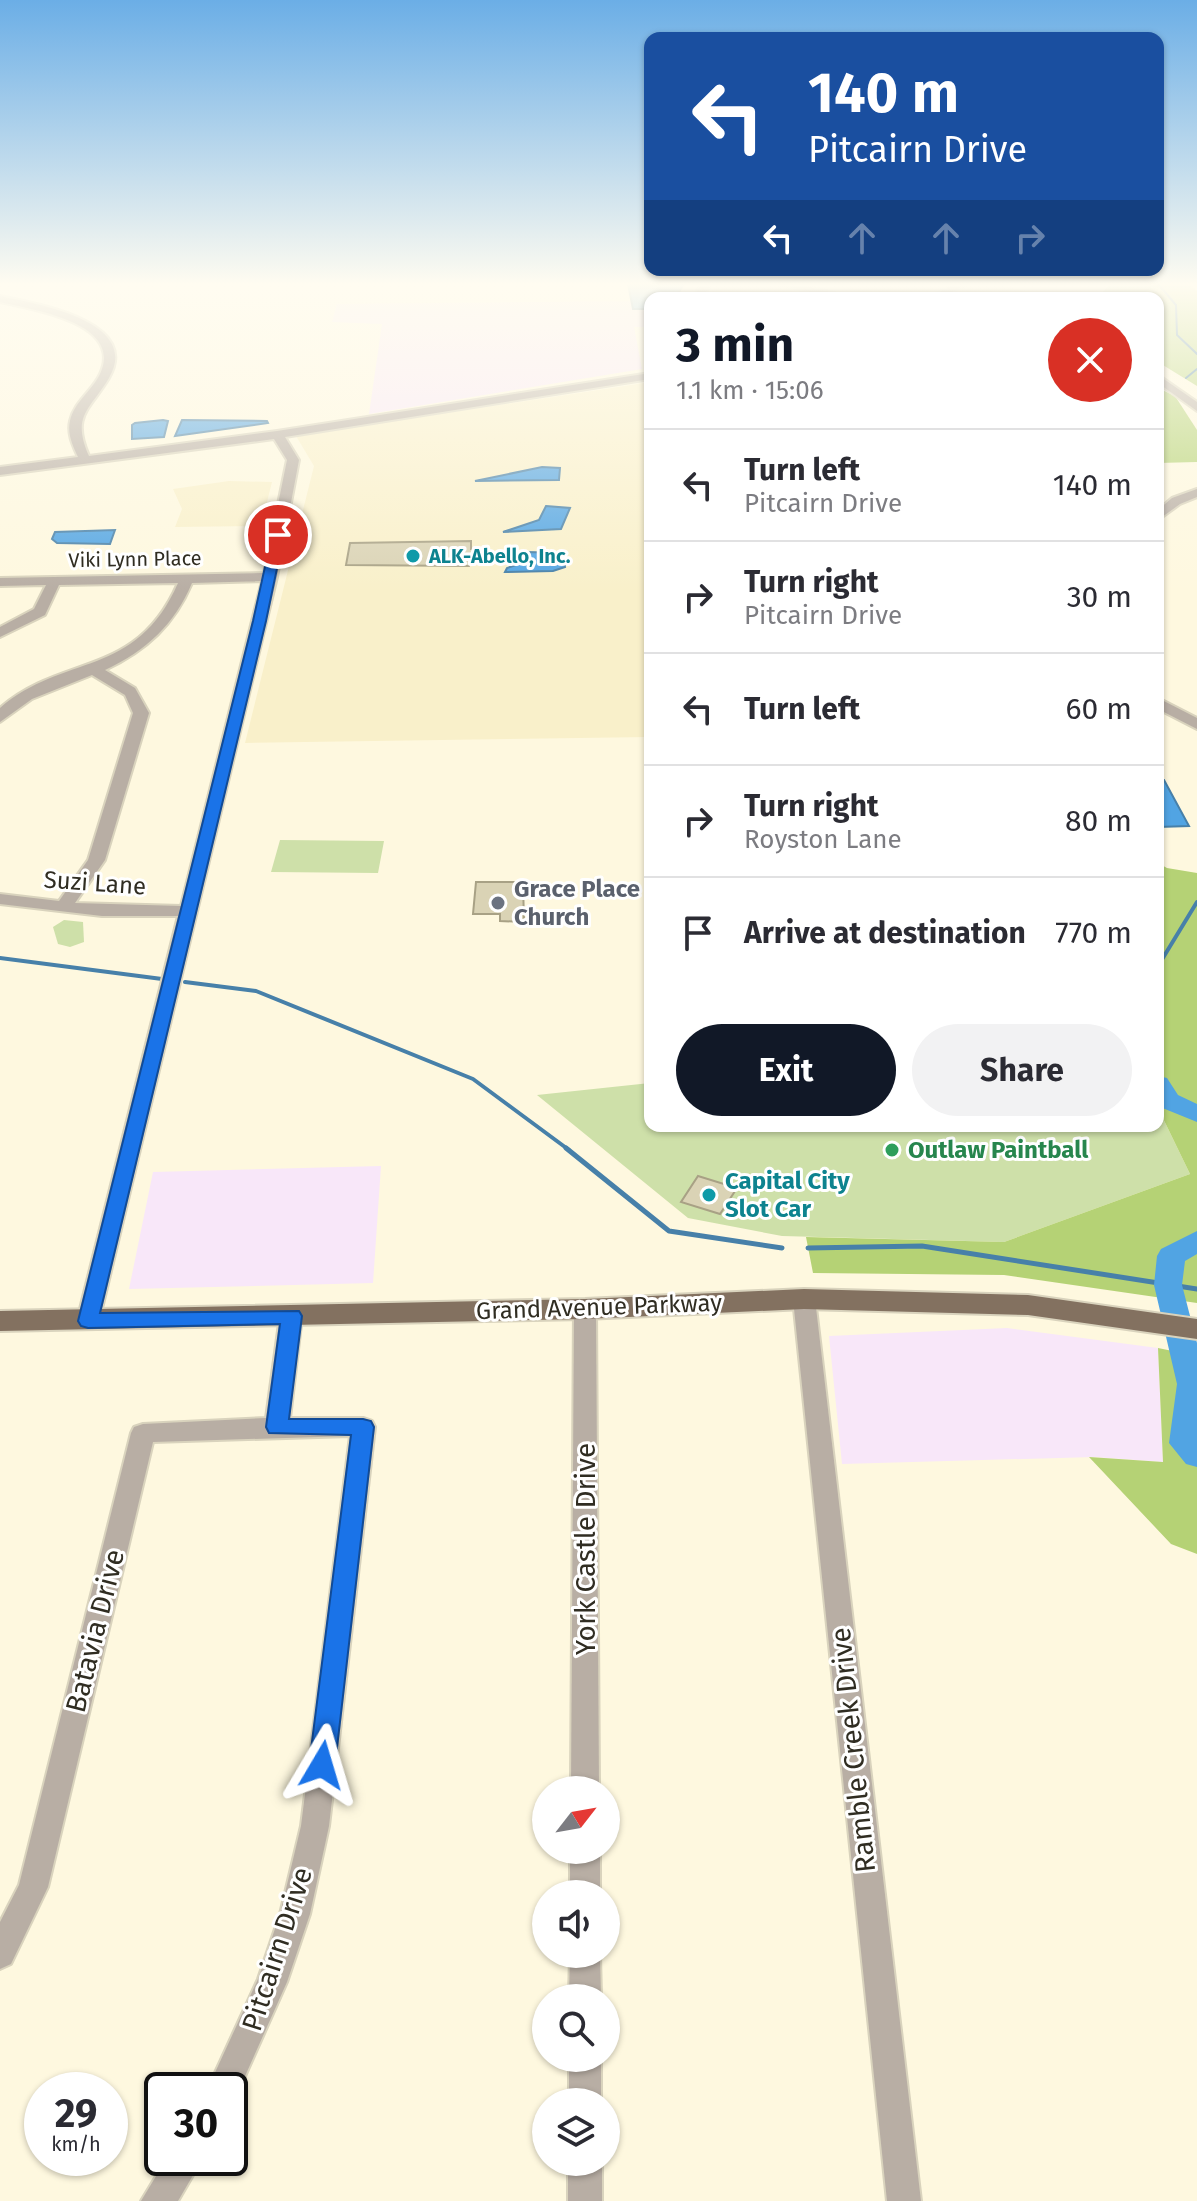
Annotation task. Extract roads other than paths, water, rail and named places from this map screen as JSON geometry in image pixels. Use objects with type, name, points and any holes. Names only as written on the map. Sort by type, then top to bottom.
[{"type":"main road","name":"Grand Avenue Parkway","points":[[0,1321],[585,1309],[804,1299],[1028,1305],[1197,1329]]},
{"type":"street","points":[[85,460],[76,436],[75,421],[98,387]]},
{"type":"street","points":[[0,471],[277,435],[582,387]]},
{"type":"street","points":[[1172,387],[1195,401]]},
{"type":"street","points":[[1178,387],[1195,401]]},
{"type":"street","points":[[88,1321],[270,577],[293,460],[288,447],[277,435]]},
{"type":"street","points":[[1164,511],[1176,501],[1197,493]]},
{"type":"street","name":"Viki Lynn Place","points":[[0,582],[270,577]]},
{"type":"street","points":[[0,717],[32,693],[94,670],[122,656],[157,631],[179,603],[187,578]]},
{"type":"street","points":[[0,633],[40,612],[55,580]]},
{"type":"street","points":[[63,907],[96,860],[141,713],[140,705],[130,690],[94,670]]},
{"type":"street","points":[[1164,706],[1197,724]]},
{"type":"street","name":"Suzi Lane","points":[[0,899],[102,911],[187,911]]},
{"type":"street","name":"Ramble Creek Drive","points":[[804,1299],[904,2201]]},
{"type":"street","name":"York Castle Drive","points":[[585,1309],[585,1776]]},
{"type":"street","points":[[277,1427],[291,1316]]},
{"type":"street","name":"Batavia Drive","points":[[0,1954],[33,1887],[143,1433],[277,1427]]},
{"type":"street","name":"Pitcairn Drive","points":[[231,2072],[272,1982],[295,1914],[315,1826],[363,1427],[277,1427]]},
{"type":"street","points":[[158,2201],[174,2176]]},
{"type":"street","points":[[585,2176],[585,2201]]},
{"type":"water","points":[[182,420],[267,421],[268,423],[175,436]]},
{"type":"water","points":[[168,421],[164,437],[132,439],[132,425],[135,423]]},
{"type":"water","points":[[542,467],[560,468],[559,480],[475,481]]},
{"type":"water","points":[[546,506],[570,508],[561,529],[503,532],[539,520]]},
{"type":"water","points":[[115,530],[110,544],[57,543],[52,539],[55,532]]},
{"type":"water","points":[[527,552],[563,553],[565,567],[553,571],[505,572],[507,568],[528,561],[530,555]]},
{"type":"water","points":[[1164,780],[1189,826],[1164,827]]},
{"type":"waterway","points":[[1164,956],[1197,902]]},
{"type":"waterway","points":[[0,958],[162,979]]},
{"type":"waterway","points":[[185,982],[256,991],[473,1079],[569,1150]]},
{"type":"waterway","points":[[1164,1093],[1169,1101],[1197,1114]]},
{"type":"waterway","points":[[566,1148],[669,1231],[782,1248]]},
{"type":"waterway","points":[[1197,1241],[1171,1256],[1168,1285],[1192,1384],[1185,1443],[1197,1455]]},
{"type":"waterway","points":[[808,1248],[922,1246],[1197,1289]]},
{"type":"place","name":"ALK-Abello, Inc.","points":[[413,556]]},
{"type":"place","name":"Grace Place Church","points":[[498,903]]},
{"type":"place","name":"Outlaw Paintball","points":[[892,1150]]},
{"type":"place","name":"Capital City Slot Car","points":[[709,1195]]}]
